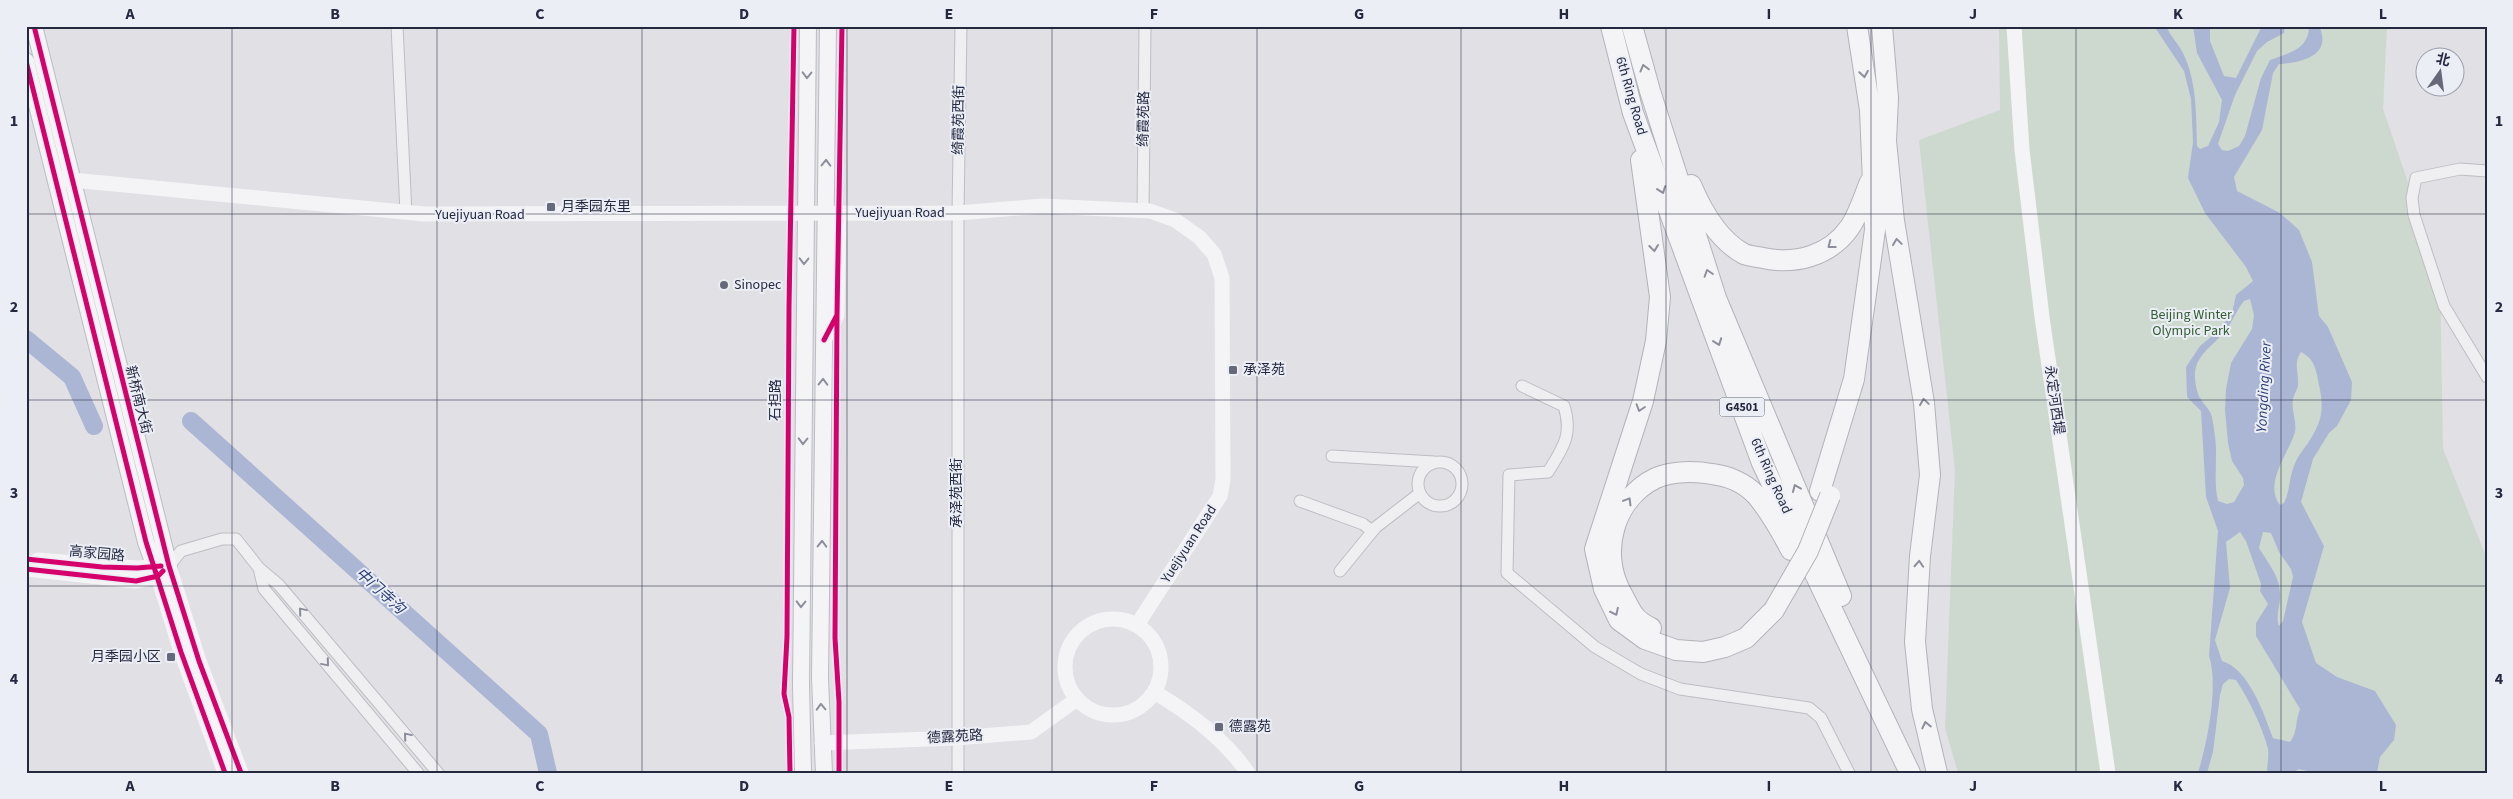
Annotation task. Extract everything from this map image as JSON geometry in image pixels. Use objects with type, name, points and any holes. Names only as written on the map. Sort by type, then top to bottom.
[{"type":"highway","name":"6th Ring Road","points":[[1611,26],[1633,113],[1762,463],[1910,773]]},
{"type":"highway","name":"6th Ring Road","points":[[1632,26],[1650,91],[1716,298],[1845,607],[1922,773]]},
{"type":"highway","points":[[1825,493],[1854,379],[1875,230],[1870,110],[1857,26]]},
{"type":"highway","points":[[1633,113],[1652,230],[1660,297],[1656,341],[1642,401],[1595,549],[1604,589],[1619,620],[1645,639],[1676,650],[1703,652],[1725,647],[1746,638],[1770,607],[1825,493],[1864,380],[1877,301],[1886,141],[1888,98],[1882,26]]},
{"type":"highway","points":[[1650,91],[1702,208],[1720,234],[1744,254],[1782,262],[1808,258],[1829,248],[1850,227],[1872,175]]},
{"type":"highway","points":[[1886,141],[1894,221],[1925,412],[1930,474],[1920,556],[1915,642],[1922,709],[1936,773]]},
{"type":"highway","points":[[1770,607],[1725,636],[1702,641],[1673,639],[1637,621],[1613,578],[1610,547],[1615,524],[1632,494],[1657,478],[1694,470],[1729,477],[1755,494],[1773,519],[1864,674]]},
{"type":"main road","name":"新桥南大街","points":[[34,26],[72,180],[160,569]]},
{"type":"main road","name":"石担路","points":[[804,773],[801,676],[808,26]]},
{"type":"main road","points":[[824,773],[820,678],[824,340],[832,213],[828,26]]},
{"type":"main road","name":"新桥南大街","points":[[26,61],[146,542],[160,569]]},
{"type":"street","points":[[398,26],[406,213]]},
{"type":"street","name":"绮霞苑西街","points":[[958,213],[961,26]]},
{"type":"street","name":"绮霞苑路","points":[[1143,211],[1145,26]]},
{"type":"street","name":"永定河西堤","points":[[2014,26],[2022,150],[2041,308],[2108,773]]},
{"type":"street","points":[[2487,171],[2460,169],[2416,178],[2412,198],[2414,215],[2444,306],[2487,377]]},
{"type":"street","name":"Yuejiyuan Road","points":[[55,178],[406,213],[552,215],[958,213],[1042,206],[1143,211],[1175,220],[1199,237],[1214,254],[1222,278],[1223,480],[1220,496],[1137,625]]},
{"type":"street","name":"承泽苑西街","points":[[958,213],[956,738],[958,773]]},
{"type":"street","points":[[1522,386],[1564,406],[1570,423],[1565,444],[1548,472],[1509,475],[1507,573],[1595,647],[1641,674],[1680,689],[1808,708],[1821,718],[1849,773]]},
{"type":"street","points":[[1332,456],[1439,462],[1452,466],[1461,477],[1460,492],[1451,503],[1437,506],[1430,504],[1420,493],[1418,479],[1421,473],[1432,464],[1439,462]]},
{"type":"street","points":[[1340,571],[1372,532],[1420,493]]},
{"type":"street","points":[[1300,501],[1363,524],[1372,532]]},
{"type":"street","points":[[160,569],[181,551],[222,539],[236,539],[259,568],[279,585],[438,773]]},
{"type":"street","name":"高家园路","points":[[26,559],[111,567],[160,569]]},
{"type":"street","points":[[259,568],[264,589],[418,773]]},
{"type":"street","name":"高家园路","points":[[26,570],[136,581],[160,569]]},
{"type":"street","name":"新桥南大街","points":[[160,569],[181,652],[226,773]]},
{"type":"street","name":"新桥南大街","points":[[160,569],[199,661],[241,773]]},
{"type":"street","points":[[1106,619],[1122,619],[1137,625],[1149,635],[1158,648],[1161,663],[1160,678],[1154,692],[1144,704],[1131,712],[1116,715],[1100,713],[1086,706],[1078,699],[1067,681],[1065,665],[1068,649],[1077,635],[1090,624],[1106,619]]},
{"type":"street","points":[[1154,692],[1190,712],[1235,754],[1248,773]]},
{"type":"street","name":"德露苑路","points":[[822,742],[956,738],[1031,732],[1078,699]]},
{"type":"green space","name":"Beijing Winter Olympic Park","points":[[1999,26],[2387,26],[2383,109],[2440,276],[2443,449],[2487,559],[2487,773],[1958,773],[1945,728],[1955,470],[1919,140],[2000,110]]},
{"type":"water","name":"Yongding River","points":[[2154,26],[2166,26],[2188,64],[2195,98],[2197,146],[2200,149],[2208,146],[2219,122],[2222,100],[2197,53],[2193,26],[2210,26],[2210,41],[2224,76],[2236,78],[2262,26],[2285,26],[2284,33],[2267,42],[2257,51],[2235,95],[2218,144],[2222,150],[2228,151],[2239,146],[2245,136],[2261,78],[2270,60],[2290,52],[2301,45],[2308,34],[2309,26],[2319,26],[2322,36],[2322,44],[2312,56],[2296,62],[2279,64],[2273,73],[2262,130],[2234,177],[2237,191],[2280,213],[2299,230],[2312,262],[2319,316],[2328,327],[2352,382],[2351,400],[2337,426],[2329,433],[2313,459],[2301,502],[2324,546],[2302,622],[2316,663],[2337,677],[2375,691],[2396,725],[2394,740],[2380,757],[2377,773],[2315,773],[2299,769],[2293,773],[2267,773],[2268,749],[2263,732],[2236,680],[2229,679],[2223,684],[2220,695],[2213,752],[2207,773],[2198,773],[2211,714],[2213,683],[2209,656],[2218,531],[2206,497],[2201,411],[2187,397],[2186,367],[2200,346],[2217,332],[2232,313],[2236,295],[2253,281],[2246,267],[2205,213],[2188,178],[2193,142],[2191,99],[2184,71]],"holes":[[[2250,299],[2254,315],[2252,329],[2231,363],[2226,389],[2225,410],[2228,443],[2232,461],[2243,478],[2244,485],[2234,502],[2227,504],[2218,501],[2216,444],[2213,422],[2210,411],[2198,394],[2195,370],[2203,354],[2230,324],[2244,301]],[[2301,352],[2305,354],[2315,367],[2322,405],[2321,413],[2313,435],[2295,463],[2286,498],[2284,503],[2280,505],[2274,487],[2279,468],[2295,432],[2293,404],[2298,386],[2297,360]],[[2240,532],[2246,541],[2261,584],[2260,591],[2268,604],[2256,623],[2256,636],[2300,709],[2293,738],[2290,742],[2273,738],[2248,683],[2232,666],[2222,661],[2215,640],[2230,588],[2226,542]],[[2263,532],[2271,533],[2279,552],[2291,569],[2293,577],[2283,621],[2279,626],[2280,594],[2278,581],[2259,548]]]},
{"type":"waterway","name":"中门寺沟","points":[[26,339],[72,377],[94,426]]},
{"type":"waterway","name":"中门寺沟","points":[[191,421],[539,734],[548,773]]},
{"type":"cycle path","points":[[34,26],[169,566],[199,661],[241,773]]},
{"type":"cycle path","points":[[790,773],[789,717],[784,694],[787,637],[789,307],[794,26]]},
{"type":"cycle path","points":[[824,340],[837,315],[842,26]]},
{"type":"cycle path","points":[[26,61],[146,542],[181,652],[225,773]]},
{"type":"cycle path","points":[[837,315],[835,638],[839,702],[839,773]]},
{"type":"cycle path","points":[[26,559],[102,567],[137,568],[161,566]]},
{"type":"cycle path","points":[[26,569],[136,581],[158,576],[163,571]]},
{"type":"place","name":"月季园东里","points":[[551,207]]},
{"type":"place","name":"Sinopec","points":[[724,285]]},
{"type":"place","name":"承泽苑","points":[[1233,370]]},
{"type":"place","name":"月季园小区","points":[[171,657]]},
{"type":"place","name":"德露苑","points":[[1219,727]]}]
